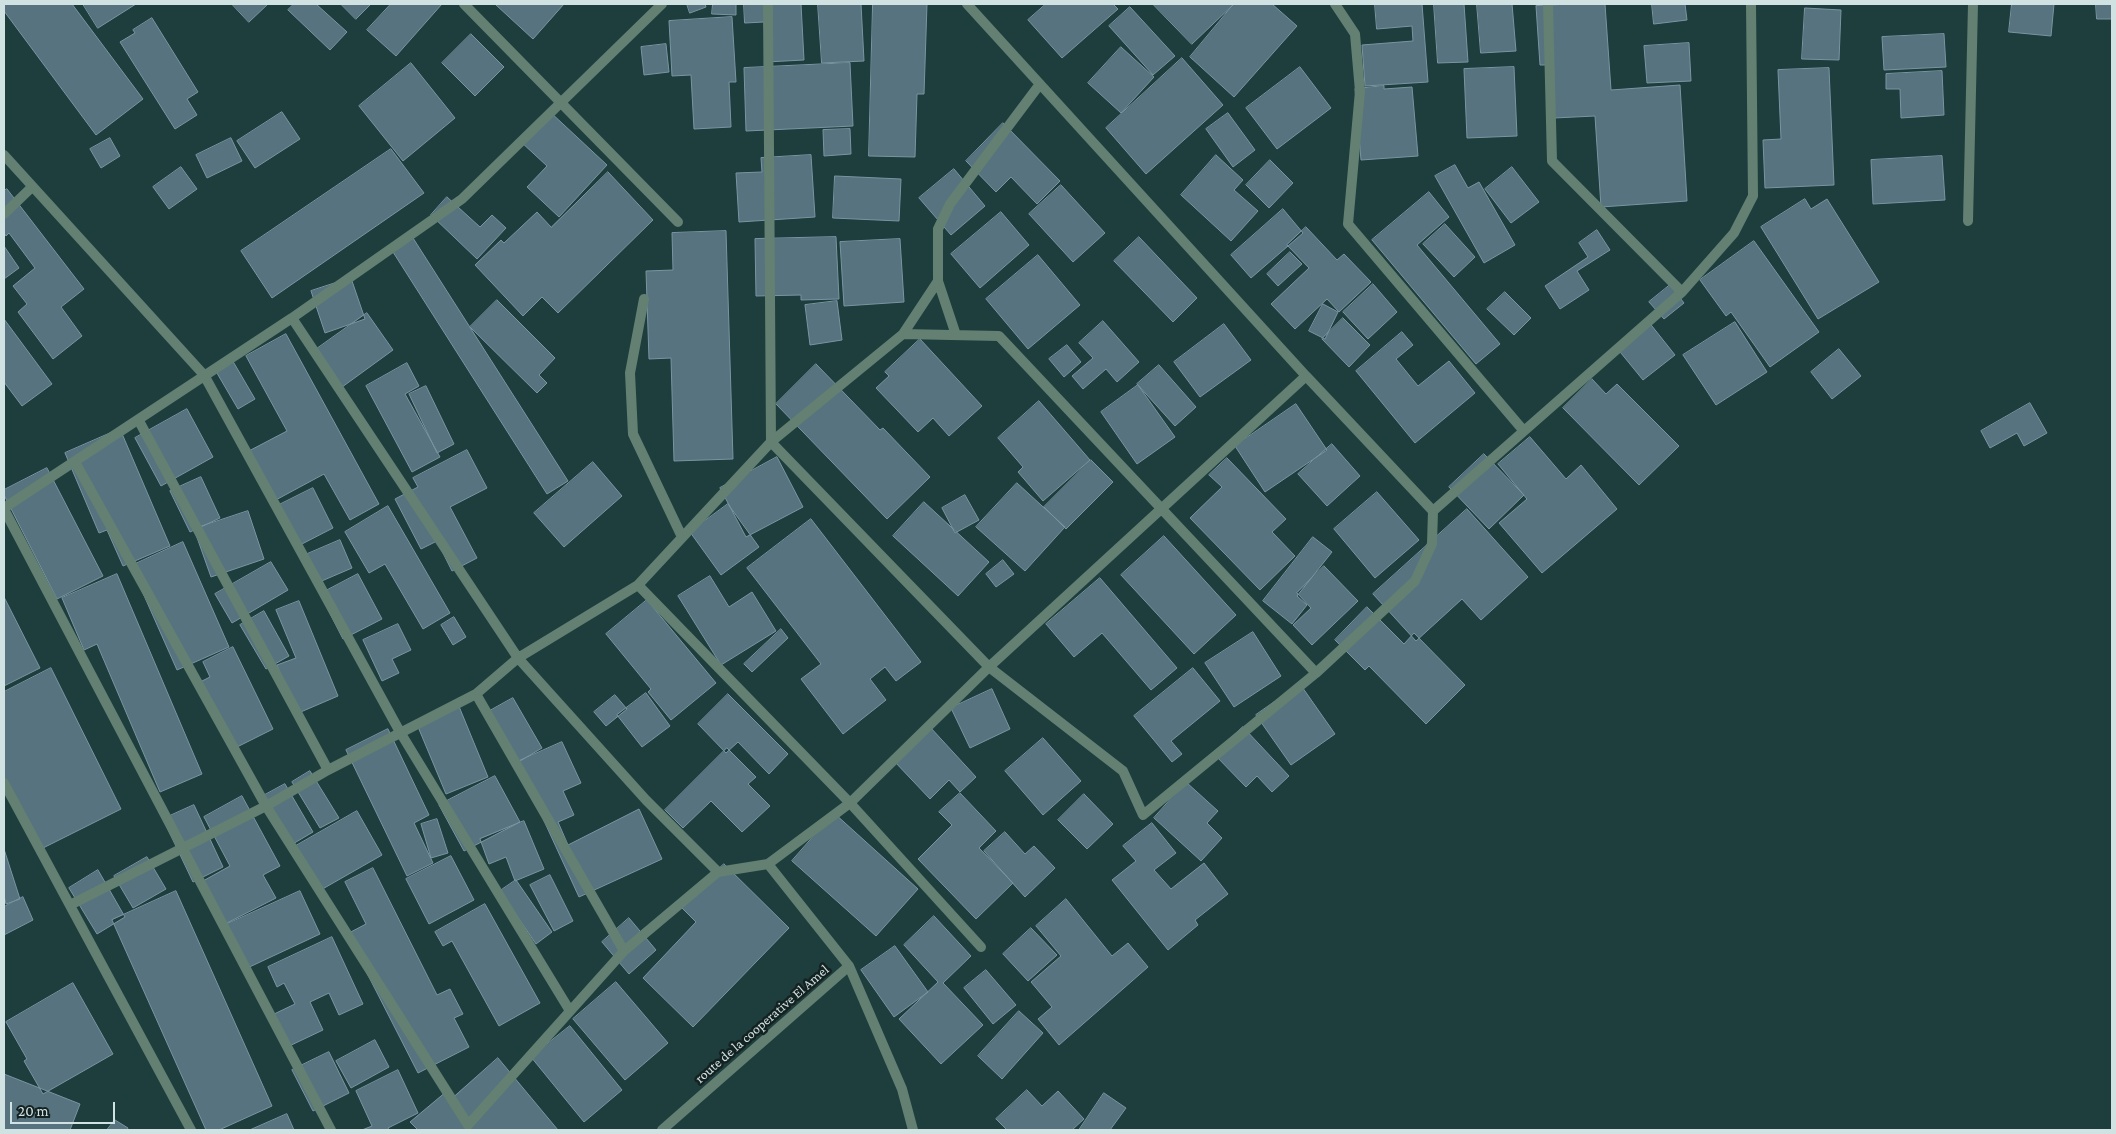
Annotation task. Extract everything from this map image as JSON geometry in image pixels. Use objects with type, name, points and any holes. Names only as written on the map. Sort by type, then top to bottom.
[{"type":"street","points":[[464,4],[678,222]]},
{"type":"street","points":[[331,1130],[4,508],[139,421],[204,375],[292,318],[462,199],[662,4]]},
{"type":"street","points":[[768,4],[771,442],[989,667],[1123,771],[1144,815],[1316,673],[1415,581],[1432,544],[1433,511],[1306,376],[967,4]]},
{"type":"street","points":[[1335,4],[1356,34],[1360,91],[1348,224],[1523,430]]},
{"type":"street","points":[[1548,4],[1552,161],[1682,292]]},
{"type":"street","points":[[1433,511],[1682,292],[1734,233],[1753,196],[1751,4]]},
{"type":"street","points":[[1968,220],[1973,4]]},
{"type":"street","points":[[956,335],[938,281],[938,229],[950,204],[1040,84]]},
{"type":"street","points":[[4,155],[204,375],[400,732],[570,1011]]},
{"type":"street","points":[[4,214],[32,187]]},
{"type":"street","points":[[70,905],[266,806],[328,770],[476,694],[518,658],[638,585],[771,442],[903,334],[938,281]]},
{"type":"street","points":[[644,299],[630,373],[634,434],[682,537]]},
{"type":"street","points":[[292,318],[518,658],[646,800],[718,872]]},
{"type":"street","points":[[903,334],[999,336],[1162,507],[1316,673]]},
{"type":"street","points":[[75,462],[266,806],[468,1125],[624,951],[718,872],[768,864],[850,803],[989,667],[1120,549],[1162,507],[1306,376]]},
{"type":"street","points":[[139,421],[328,770]]},
{"type":"street","points":[[638,585],[850,803],[981,947]]},
{"type":"street","points":[[476,694],[624,951]]},
{"type":"street","points":[[4,783],[191,1130]]},
{"type":"street","name":"route de la cooperative El Amel","points":[[662,1130],[849,966],[768,864]]},
{"type":"street","points":[[849,966],[902,1089],[913,1130]]},
{"type":"building","points":[[4,4],[72,4],[143,99],[96,135],[4,11]]},
{"type":"building","points":[[83,4],[136,4],[98,28]]},
{"type":"building","points":[[232,4],[268,4],[249,22]]},
{"type":"building","points":[[294,4],[316,4],[347,32],[330,50],[288,10]]},
{"type":"building","points":[[341,4],[371,4],[356,19]]},
{"type":"building","points":[[391,4],[442,4],[396,56],[367,30]]},
{"type":"building","points":[[564,4],[533,39],[496,5]]},
{"type":"building","points":[[687,4],[705,4],[706,7],[690,13]]},
{"type":"building","points":[[713,4],[736,4],[736,15],[712,14]]},
{"type":"building","points":[[744,4],[801,4],[804,60],[766,62],[764,22],[745,23]]},
{"type":"building","points":[[818,4],[861,4],[864,61],[822,63]]},
{"type":"building","points":[[873,4],[927,4],[924,94],[917,94],[915,157],[869,156]]},
{"type":"building","points":[[1046,4],[1113,4],[1118,9],[1062,58],[1028,20]]},
{"type":"building","points":[[1153,4],[1234,4],[1192,44]]},
{"type":"building","points":[[1234,4],[1272,4],[1297,26],[1234,97],[1190,57]]},
{"type":"building","points":[[1375,4],[1422,4],[1428,82],[1365,86],[1362,45],[1413,41],[1412,26],[1377,29]]},
{"type":"building","points":[[1434,4],[1464,4],[1468,62],[1438,63]]},
{"type":"building","points":[[1477,4],[1512,4],[1516,51],[1481,53]]},
{"type":"building","points":[[1605,4],[1611,90],[1680,85],[1687,201],[1601,207],[1595,116],[1554,118],[1551,65],[1540,65],[1536,6]]},
{"type":"building","points":[[1652,4],[1685,4],[1687,20],[1654,24]]},
{"type":"building","points":[[2012,4],[2054,4],[2051,36],[2009,32]]},
{"type":"building","points":[[2096,4],[2112,4],[2112,19],[2097,19]]},
{"type":"building","points":[[1130,7],[1175,56],[1153,75],[1109,26]]},
{"type":"building","points":[[1805,8],[1841,10],[1839,60],[1802,59]]},
{"type":"building","points":[[732,17],[736,82],[729,82],[731,127],[694,129],[691,75],[672,76],[669,21]]},
{"type":"building","points":[[152,18],[198,92],[187,99],[197,115],[175,129],[120,42],[135,33],[133,30]]},
{"type":"building","points":[[471,34],[504,67],[475,96],[442,63]]},
{"type":"building","points":[[1944,34],[1946,67],[1884,70],[1882,37]]},
{"type":"building","points":[[1689,43],[1691,81],[1647,83],[1644,46]]},
{"type":"building","points":[[666,44],[669,72],[644,75],[641,47]]},
{"type":"building","points":[[1121,47],[1154,77],[1121,113],[1088,83]]},
{"type":"building","points":[[1182,58],[1223,105],[1146,174],[1106,128]]},
{"type":"building","points":[[411,63],[455,118],[403,161],[359,106]]},
{"type":"building","points":[[850,63],[853,126],[746,131],[744,68]]},
{"type":"building","points":[[1300,67],[1331,108],[1277,149],[1246,108]]},
{"type":"building","points":[[1514,67],[1517,136],[1467,138],[1464,69]]},
{"type":"building","points":[[1829,68],[1834,185],[1765,188],[1763,140],[1781,139],[1778,70]]},
{"type":"building","points":[[1942,71],[1944,115],[1901,118],[1900,89],[1886,89],[1886,74]]},
{"type":"building","points":[[1384,86],[1384,89],[1412,87],[1418,156],[1361,160],[1355,89]]},
{"type":"building","points":[[549,111],[607,165],[559,217],[527,187],[547,166],[520,141]]},
{"type":"building","points":[[282,112],[300,139],[255,168],[237,141]]},
{"type":"building","points":[[1228,113],[1255,150],[1233,167],[1206,129]]},
{"type":"building","points":[[1003,123],[1060,181],[1037,204],[1011,177],[996,192],[966,161]]},
{"type":"building","points":[[850,129],[851,154],[824,156],[823,130]]},
{"type":"building","points":[[110,138],[120,156],[101,168],[90,149]]},
{"type":"building","points":[[231,138],[242,161],[207,178],[196,155]]},
{"type":"building","points":[[391,149],[424,193],[272,298],[241,251]]},
{"type":"building","points":[[811,155],[815,217],[739,222],[736,173],[762,172],[761,158]]},
{"type":"building","points":[[1216,155],[1243,180],[1234,190],[1258,211],[1231,241],[1181,195]]},
{"type":"building","points":[[1942,156],[1945,200],[1873,204],[1871,160]]},
{"type":"building","points":[[1270,160],[1293,183],[1269,208],[1246,185]]},
{"type":"building","points":[[1455,165],[1468,188],[1479,182],[1515,245],[1484,263],[1435,176]]},
{"type":"building","points":[[181,167],[197,189],[169,209],[153,187]]},
{"type":"building","points":[[1512,167],[1539,202],[1511,223],[1485,189]]},
{"type":"building","points":[[954,169],[985,206],[951,235],[919,198]]},
{"type":"building","points":[[608,172],[653,220],[558,313],[542,297],[523,316],[475,265],[501,240],[504,243],[537,212],[551,227]]},
{"type":"building","points":[[835,176],[901,179],[899,221],[833,218]]},
{"type":"building","points":[[1061,185],[1105,233],[1073,262],[1029,214]]},
{"type":"building","points":[[7,189],[84,289],[61,307],[82,336],[53,359],[18,312],[27,304],[13,286],[35,268],[9,233],[6,236],[4,233],[4,191]]},
{"type":"building","points":[[1429,192],[1449,217],[1417,245],[1500,344],[1476,364],[1372,240]]},
{"type":"building","points":[[447,197],[480,227],[492,215],[506,228],[477,259],[431,215]]},
{"type":"building","points":[[1805,199],[1811,209],[1827,199],[1879,282],[1818,319],[1761,227]]},
{"type":"building","points":[[1283,209],[1303,233],[1251,278],[1231,255]]},
{"type":"building","points":[[1001,212],[1029,245],[980,288],[951,254]]},
{"type":"building","points":[[1445,224],[1475,257],[1454,277],[1423,244]]},
{"type":"building","points":[[1306,227],[1337,260],[1344,254],[1371,282],[1339,312],[1327,299],[1295,329],[1271,304],[1309,268],[1287,245]]},
{"type":"building","points":[[1597,230],[1610,250],[1577,271],[1589,290],[1560,309],[1545,286],[1588,257],[1579,243]]},
{"type":"building","points":[[726,231],[733,459],[674,461],[671,358],[649,359],[646,271],[673,270],[672,233]]},
{"type":"building","points":[[836,237],[839,299],[801,300],[801,295],[756,296],[755,239]]},
{"type":"building","points":[[1139,237],[1197,298],[1173,322],[1114,261]]},
{"type":"building","points":[[413,238],[568,481],[547,494],[393,252]]},
{"type":"building","points":[[900,239],[904,302],[844,306],[840,242]]},
{"type":"building","points":[[1754,241],[1819,332],[1770,367],[1731,312],[1726,316],[1700,280]]},
{"type":"building","points":[[4,246],[19,268],[4,279]]},
{"type":"building","points":[[1290,252],[1302,264],[1278,286],[1267,274]]},
{"type":"building","points":[[1038,255],[1080,305],[1028,349],[986,299]]},
{"type":"building","points":[[351,278],[365,319],[325,333],[311,291]]},
{"type":"building","points":[[1373,284],[1397,312],[1368,339],[1343,312]]},
{"type":"building","points":[[1670,285],[1684,303],[1664,319],[1649,302]]},
{"type":"building","points":[[1505,292],[1531,318],[1514,335],[1487,309]]},
{"type":"building","points":[[497,300],[555,358],[539,375],[547,383],[537,393],[470,327]]},
{"type":"building","points":[[837,301],[842,340],[810,345],[805,305]]},
{"type":"building","points":[[1323,304],[1338,312],[1325,339],[1309,331]]},
{"type":"building","points":[[367,313],[393,350],[338,390],[311,353]]},
{"type":"building","points":[[1343,318],[1370,345],[1349,367],[1322,339]]},
{"type":"building","points":[[4,319],[52,384],[22,406],[4,382]]},
{"type":"building","points":[[1103,321],[1139,362],[1117,382],[1106,369],[1083,389],[1072,376],[1093,358],[1079,343]]},
{"type":"building","points":[[1648,321],[1675,355],[1643,380],[1616,347]]},
{"type":"building","points":[[1735,322],[1767,372],[1716,405],[1683,355]]},
{"type":"building","points":[[1224,324],[1251,360],[1200,397],[1174,362]]},
{"type":"building","points":[[1402,332],[1413,345],[1396,359],[1418,386],[1449,361],[1475,393],[1415,443],[1356,371]]},
{"type":"building","points":[[286,334],[379,504],[350,520],[324,474],[272,502],[245,453],[287,431],[246,356]]},
{"type":"building","points":[[920,339],[982,406],[949,436],[933,418],[918,432],[876,388],[889,376],[885,372]]},
{"type":"building","points":[[1067,345],[1081,362],[1064,377],[1049,359]]},
{"type":"building","points":[[1839,349],[1861,376],[1832,399],[1811,372]]},
{"type":"building","points":[[231,358],[255,399],[238,409],[214,368]]},
{"type":"building","points":[[407,363],[419,386],[405,394],[440,457],[412,472],[366,386]]},
{"type":"building","points":[[816,364],[880,430],[883,428],[930,477],[887,519],[776,404]]},
{"type":"building","points":[[1159,365],[1196,407],[1175,426],[1137,384]]},
{"type":"building","points":[[1592,379],[1606,394],[1617,384],[1679,446],[1639,485],[1563,408]]},
{"type":"building","points":[[1138,385],[1175,437],[1137,464],[1101,412]]},
{"type":"building","points":[[426,386],[454,444],[437,453],[409,394]]},
{"type":"building","points":[[1039,401],[1090,460],[1043,501],[1018,472],[1023,467],[998,438]]},
{"type":"building","points":[[2030,403],[2047,433],[2024,446],[2017,433],[1990,448],[1981,431]]},
{"type":"building","points":[[1296,404],[1327,450],[1265,492],[1235,446]]},
{"type":"building","points":[[187,409],[213,457],[161,486],[135,438]]},
{"type":"building","points":[[120,429],[170,546],[123,566],[107,530],[99,533],[65,453]]},
{"type":"building","points":[[1530,437],[1566,479],[1581,465],[1617,509],[1542,573],[1499,523],[1527,499],[1498,464]]},
{"type":"building","points":[[1332,444],[1360,476],[1327,506],[1298,474]]},
{"type":"building","points":[[467,450],[487,488],[450,507],[477,558],[452,571],[437,541],[421,549],[395,499],[418,487],[413,478]]},
{"type":"building","points":[[1484,454],[1524,495],[1489,529],[1449,487]]},
{"type":"building","points":[[777,457],[803,507],[746,537],[720,488]]},
{"type":"building","points":[[1227,458],[1286,519],[1272,532],[1295,556],[1260,590],[1190,518],[1222,487],[1209,475]]},
{"type":"building","points":[[1091,460],[1113,482],[1066,529],[1044,507]]},
{"type":"building","points":[[593,462],[622,496],[564,547],[534,513]]},
{"type":"building","points":[[47,468],[103,576],[57,599],[4,495],[4,490]]},
{"type":"building","points":[[201,477],[220,518],[190,532],[170,491]]},
{"type":"building","points":[[1017,483],[1065,527],[1025,571],[976,527]]},
{"type":"building","points":[[313,488],[333,528],[298,546],[277,506]]},
{"type":"building","points":[[1377,492],[1419,540],[1375,578],[1334,529]]},
{"type":"building","points":[[965,495],[979,520],[955,533],[942,508]]},
{"type":"building","points":[[924,502],[989,562],[958,596],[893,536]]},
{"type":"building","points":[[728,504],[759,547],[721,575],[690,532]]},
{"type":"building","points":[[388,506],[450,613],[423,629],[385,564],[369,573],[345,532]]},
{"type":"building","points":[[1467,509],[1528,577],[1481,620],[1462,599],[1416,641],[1373,594]]},
{"type":"building","points":[[248,511],[264,559],[211,577],[194,529]]},
{"type":"building","points":[[811,519],[921,662],[896,681],[885,667],[870,679],[886,700],[843,734],[801,679],[821,664],[747,568]]},
{"type":"building","points":[[1164,536],[1236,615],[1194,654],[1121,575]]},
{"type":"building","points":[[1313,537],[1332,552],[1297,596],[1307,605],[1292,624],[1263,601]]},
{"type":"building","points":[[340,540],[352,568],[317,583],[305,555]]},
{"type":"building","points":[[183,542],[229,647],[177,670],[131,566]]},
{"type":"building","points":[[1003,560],[1014,574],[996,587],[986,574]]},
{"type":"building","points":[[271,562],[288,590],[232,623],[215,594]]},
{"type":"building","points":[[1324,566],[1358,601],[1312,645],[1293,625],[1311,608],[1297,593]]},
{"type":"building","points":[[117,574],[202,774],[160,792],[97,644],[84,650],[62,598]]},
{"type":"building","points":[[358,574],[382,619],[343,639],[320,594]]},
{"type":"building","points":[[710,576],[729,607],[752,592],[776,631],[721,665],[678,596]]},
{"type":"building","points":[[1100,578],[1177,668],[1151,690],[1102,633],[1074,657],[1046,624]]},
{"type":"building","points":[[4,597],[40,668],[4,686]]},
{"type":"building","points":[[647,600],[716,683],[671,720],[648,692],[651,689],[606,634]]},
{"type":"building","points":[[299,601],[338,696],[296,714],[277,665],[296,658],[276,610]]},
{"type":"building","points":[[1367,607],[1404,644],[1414,633],[1465,685],[1426,724],[1369,666],[1365,670],[1335,640]]},
{"type":"building","points":[[264,611],[289,656],[266,669],[240,625]]},
{"type":"building","points":[[454,617],[466,637],[453,645],[441,625]]},
{"type":"building","points":[[398,624],[411,650],[392,659],[399,673],[382,681],[363,640]]},
{"type":"building","points":[[781,629],[788,638],[752,672],[744,664]]},
{"type":"building","points":[[1253,632],[1281,676],[1234,707],[1205,663]]},
{"type":"building","points":[[233,647],[273,729],[231,750],[198,683],[210,677],[203,662]]},
{"type":"building","points":[[51,668],[121,809],[39,850],[4,779],[4,692]]},
{"type":"building","points":[[1193,668],[1220,701],[1171,741],[1182,754],[1172,762],[1134,716]]},
{"type":"building","points":[[1300,684],[1335,734],[1291,765],[1256,715]]},
{"type":"building","points":[[992,689],[1010,729],[970,748],[951,708]]},
{"type":"building","points":[[646,693],[670,726],[642,747],[617,715]]},
{"type":"building","points":[[728,694],[788,754],[769,774],[738,742],[726,753],[698,724]]},
{"type":"building","points":[[615,695],[627,709],[606,726],[594,712]]},
{"type":"building","points":[[513,698],[542,748],[515,764],[486,713]]},
{"type":"building","points":[[458,704],[488,777],[446,794],[416,722]]},
{"type":"building","points":[[930,727],[976,777],[960,792],[949,780],[930,799],[894,761]]},
{"type":"building","points":[[1243,727],[1289,776],[1272,792],[1257,776],[1246,787],[1214,754]]},
{"type":"building","points":[[388,729],[429,815],[414,823],[433,863],[407,876],[346,750]]},
{"type":"building","points":[[1043,738],[1081,781],[1043,815],[1005,771]]},
{"type":"building","points":[[562,742],[581,783],[563,791],[574,815],[558,822],[568,845],[639,809],[662,859],[579,897],[517,762]]},
{"type":"building","points":[[727,748],[756,777],[748,784],[770,806],[742,832],[711,801],[683,828],[665,810]]},
{"type":"building","points":[[310,771],[339,818],[320,828],[292,782]]},
{"type":"building","points":[[495,776],[520,822],[464,851],[439,805]]},
{"type":"building","points":[[1186,782],[1218,811],[1207,823],[1222,838],[1201,861],[1154,818]]},
{"type":"building","points":[[285,784],[313,832],[291,845],[263,796]]},
{"type":"building","points":[[960,793],[996,831],[979,848],[1013,883],[976,919],[918,859],[952,825],[939,812]]},
{"type":"building","points":[[1084,794],[1113,824],[1087,849],[1058,820]]},
{"type":"building","points":[[242,796],[280,866],[263,875],[276,898],[225,924],[203,881],[230,866],[204,817]]},
{"type":"building","points":[[194,805],[223,867],[193,882],[163,819]]},
{"type":"building","points":[[357,811],[382,855],[319,891],[294,847]]},
{"type":"building","points":[[834,813],[918,889],[876,936],[792,861]]},
{"type":"building","points":[[437,819],[448,853],[431,858],[421,824]]},
{"type":"building","points":[[524,821],[544,869],[515,881],[506,857],[489,864],[480,839]]},
{"type":"building","points":[[1152,823],[1176,853],[1154,870],[1171,889],[1204,863],[1228,894],[1195,920],[1198,925],[1168,950],[1112,880],[1136,861],[1123,846]]},
{"type":"building","points":[[1005,832],[1025,854],[1034,846],[1055,868],[1025,897],[984,851]]},
{"type":"building","points":[[4,849],[20,899],[6,904],[4,896]]},
{"type":"building","points":[[451,856],[474,900],[429,924],[406,879]]},
{"type":"building","points":[[147,857],[166,889],[133,908],[114,876]]},
{"type":"building","points":[[724,864],[789,928],[693,1027],[643,978],[696,922],[681,907]]},
{"type":"building","points":[[373,868],[437,995],[450,989],[463,1014],[454,1018],[469,1047],[418,1073],[347,934],[366,924],[345,882]]},
{"type":"building","points":[[98,870],[125,917],[97,934],[69,888]]},
{"type":"building","points":[[550,875],[573,921],[554,931],[530,885]]},
{"type":"building","points":[[516,880],[552,932],[536,944],[500,891]]},
{"type":"building","points":[[176,891],[272,1106],[219,1130],[206,1130],[112,920]]},
{"type":"building","points":[[300,891],[320,934],[243,970],[223,926]]},
{"type":"building","points":[[23,897],[33,920],[4,935],[4,907]]},
{"type":"building","points":[[1066,899],[1112,956],[1128,943],[1148,967],[1059,1045],[1038,1019],[1052,1007],[1031,982],[1061,956],[1036,926]]},
{"type":"building","points":[[485,904],[540,1003],[499,1026],[452,941],[443,946],[435,932]]},
{"type":"building","points":[[934,916],[971,956],[943,983],[983,1025],[941,1064],[899,1019],[938,982],[904,945]]},
{"type":"building","points":[[629,918],[656,950],[629,974],[602,942]]},
{"type":"building","points":[[1031,928],[1057,955],[1028,981],[1003,954]]},
{"type":"building","points":[[332,937],[363,1004],[339,1015],[329,993],[310,1002],[323,1030],[285,1048],[270,1016],[295,1004],[284,983],[277,987],[268,967]]},
{"type":"building","points":[[895,946],[928,992],[894,1017],[861,970]]},
{"type":"building","points":[[986,970],[1016,1005],[993,1024],[964,988]]},
{"type":"building","points":[[616,982],[668,1043],[625,1080],[573,1019]]},
{"type":"building","points":[[73,983],[113,1054],[43,1094],[24,1061],[27,1059],[6,1022]]},
{"type":"building","points":[[1019,1011],[1043,1033],[1002,1079],[978,1056]]},
{"type":"building","points":[[570,1026],[622,1090],[584,1122],[531,1057]]},
{"type":"building","points":[[375,1040],[389,1067],[351,1088],[336,1061]]},
{"type":"building","points":[[329,1052],[349,1093],[313,1111],[292,1070]]},
{"type":"building","points":[[498,1058],[558,1130],[418,1130],[410,1122],[447,1091],[453,1097]]},
{"type":"building","points":[[398,1070],[418,1113],[388,1128],[389,1130],[362,1130],[372,1126],[356,1091]]},
{"type":"building","points":[[4,1074],[80,1104],[70,1130],[4,1130]]},
{"type":"building","points":[[1027,1090],[1042,1106],[1058,1091],[1084,1119],[1072,1130],[1007,1130],[996,1119]]},
{"type":"building","points":[[1104,1093],[1126,1108],[1110,1130],[1079,1130]]},
{"type":"building","points":[[287,1114],[294,1130],[250,1130]]},
{"type":"building","points":[[115,1120],[128,1128],[127,1130],[107,1130]]}]
